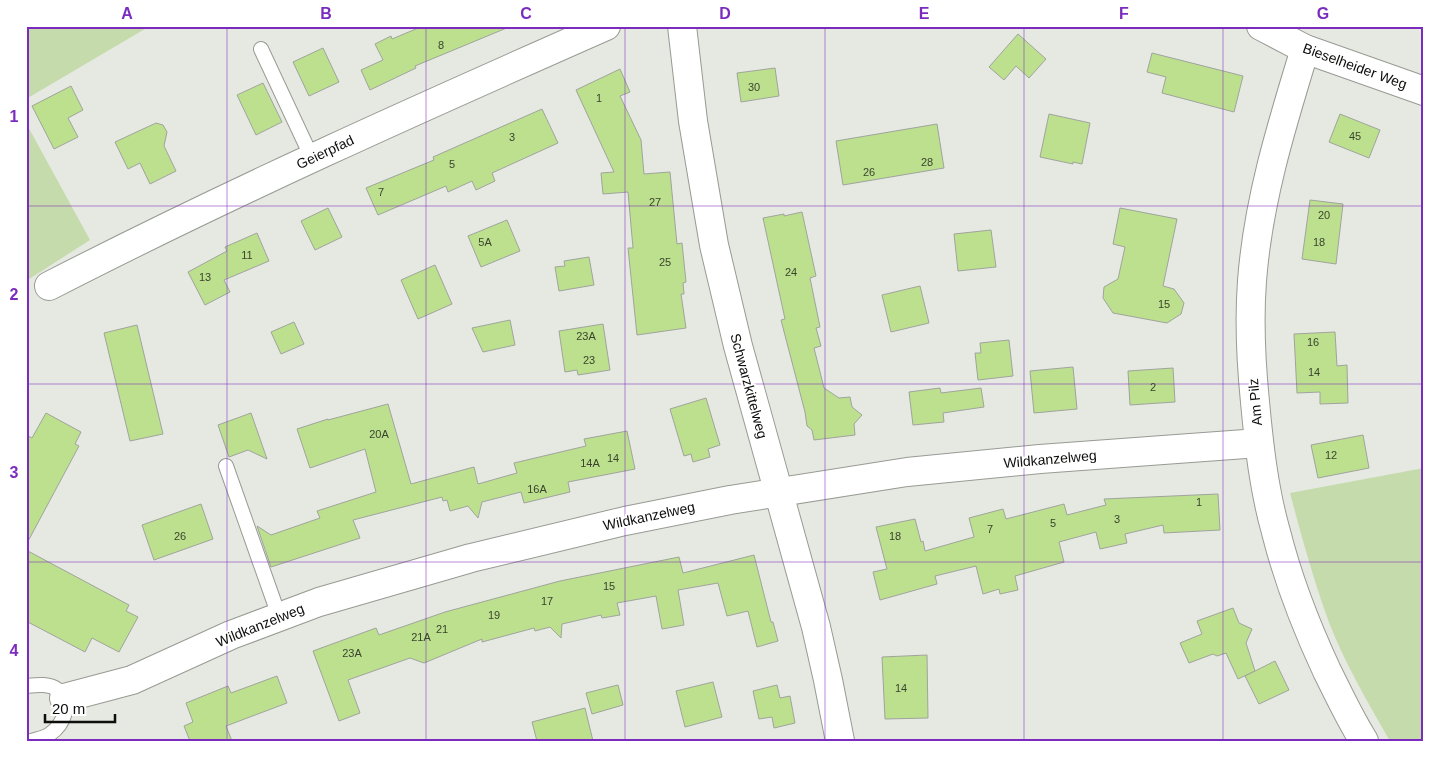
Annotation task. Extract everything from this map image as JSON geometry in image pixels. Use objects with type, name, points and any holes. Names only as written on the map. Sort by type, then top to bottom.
[{"type":"street","name":"Geierpfad","points":[[49,286],[192,214],[394,120],[606,26]]},
{"type":"street","name":"Schwarzkittelweg","points":[[682,26],[693,122],[714,245],[738,346],[816,627],[840,741]]},
{"type":"street","name":"Bieselheider Weg","points":[[1261,26],[1305,49],[1424,91]]},
{"type":"street","name":"Am Pilz","points":[[1305,49],[1265,193],[1253,272],[1250,320],[1253,382],[1259,443],[1273,522],[1309,631],[1338,693],[1364,741]]},
{"type":"street","name":"Wildkanzelweg","points":[[64,698],[132,680],[232,635],[279,616],[339,596],[503,550],[672,511],[907,472],[1040,459],[1259,443]]},
{"type":"lane","points":[[261,49],[312,158]]},
{"type":"lane","points":[[226,466],[279,616]]},
{"type":"lane","points":[[26,686],[46,685],[58,690],[64,698],[66,709],[62,723],[49,736],[31,741]]},
{"type":"green space","points":[[26,26],[150,26],[26,99]]},
{"type":"green space","points":[[26,123],[90,240],[26,281]]},
{"type":"green space","points":[[1424,468],[1424,741],[1390,741],[1336,640],[1313,576],[1290,493]]},
{"type":"building","points":[[423,26],[509,27],[415,66],[416,68],[370,90],[361,70],[383,60],[375,44],[391,36],[392,39]]},
{"type":"building","points":[[1018,34],[1046,59],[1029,78],[1016,66],[1004,80],[989,67]]},
{"type":"building","points":[[323,48],[339,82],[309,96],[293,62]]},
{"type":"building","points":[[1152,53],[1243,76],[1234,112],[1162,93],[1166,77],[1147,72]]},
{"type":"building","points":[[775,68],[779,96],[741,102],[737,73]]},
{"type":"building","points":[[620,69],[630,92],[620,96],[641,140],[644,174],[670,172],[677,244],[682,243],[686,282],[683,283],[684,294],[681,294],[686,328],[637,335],[628,248],[633,248],[628,192],[603,194],[601,173],[614,172],[576,90]]},
{"type":"building","points":[[263,83],[282,122],[256,135],[237,95]]},
{"type":"building","points":[[71,86],[83,110],[68,118],[78,137],[54,149],[32,106]]},
{"type":"building","points":[[542,109],[558,143],[492,173],[495,181],[476,190],[472,181],[448,192],[446,186],[378,215],[366,188],[434,160],[433,157]]},
{"type":"building","points":[[1049,114],[1090,123],[1082,164],[1040,157]]},
{"type":"building","points":[[1340,114],[1380,130],[1369,158],[1329,142]]},
{"type":"building","points":[[156,123],[163,125],[167,132],[164,146],[176,171],[150,184],[140,163],[128,169],[115,142]]},
{"type":"building","points":[[937,124],[944,168],[843,185],[836,141]]},
{"type":"building","points":[[1310,200],[1343,204],[1336,264],[1302,259]]},
{"type":"building","points":[[328,208],[342,237],[315,250],[301,221]]},
{"type":"building","points":[[1120,208],[1177,219],[1163,286],[1174,289],[1184,303],[1181,314],[1167,323],[1113,313],[1103,298],[1104,287],[1118,279],[1125,247],[1113,244]]},
{"type":"building","points":[[802,212],[816,276],[810,278],[820,327],[816,328],[821,346],[814,348],[824,388],[839,398],[850,397],[852,407],[862,415],[854,424],[855,435],[814,440],[812,430],[807,426],[781,320],[785,319],[763,218]]},
{"type":"building","points":[[507,220],[520,251],[481,267],[468,236]]},
{"type":"building","points":[[991,230],[996,267],[958,271],[954,234]]},
{"type":"building","points":[[257,233],[269,261],[224,280],[230,292],[205,305],[188,272],[227,251],[225,247]]},
{"type":"building","points":[[589,257],[594,285],[559,291],[555,267],[565,266],[564,261]]},
{"type":"building","points":[[435,265],[452,304],[418,319],[401,280]]},
{"type":"building","points":[[920,286],[929,323],[891,332],[882,295]]},
{"type":"building","points":[[510,320],[515,345],[483,352],[472,328]]},
{"type":"building","points":[[294,322],[304,344],[281,354],[271,332]]},
{"type":"building","points":[[603,324],[610,370],[578,375],[577,370],[565,372],[559,331]]},
{"type":"building","points":[[137,325],[163,434],[130,441],[104,333]]},
{"type":"building","points":[[1335,332],[1337,366],[1347,365],[1348,403],[1320,404],[1320,392],[1297,393],[1294,334]]},
{"type":"building","points":[[1009,340],[1013,376],[978,380],[975,353],[981,353],[980,343]]},
{"type":"building","points":[[1073,367],[1077,409],[1034,413],[1030,371]]},
{"type":"building","points":[[1173,368],[1175,402],[1130,405],[1128,371]]},
{"type":"building","points":[[940,388],[941,393],[981,388],[984,407],[943,413],[944,422],[913,425],[909,392]]},
{"type":"building","points":[[706,398],[720,445],[708,449],[710,457],[693,462],[691,454],[684,456],[670,409]]},
{"type":"building","points":[[388,404],[411,484],[474,467],[478,484],[517,473],[514,463],[586,446],[584,439],[627,431],[635,469],[568,482],[570,492],[524,503],[521,492],[482,502],[478,518],[468,506],[450,511],[447,500],[443,501],[442,497],[353,520],[360,538],[271,567],[257,526],[271,535],[320,518],[317,511],[376,492],[365,449],[310,468],[297,429]]},
{"type":"building","points":[[46,413],[81,432],[75,444],[79,446],[26,545],[26,435],[32,438]]},
{"type":"building","points":[[251,413],[267,459],[248,450],[229,457],[218,425]]},
{"type":"building","points":[[1363,435],[1369,468],[1318,478],[1311,445]]},
{"type":"building","points":[[1218,494],[1220,530],[1164,533],[1163,525],[1125,534],[1127,543],[1100,549],[1096,532],[1059,542],[1064,562],[1015,576],[1018,590],[1000,594],[999,589],[983,594],[976,566],[935,576],[937,584],[880,600],[873,572],[887,569],[876,527],[915,519],[925,551],[974,537],[969,518],[1003,509],[1006,519],[1064,504],[1067,515],[1106,505],[1104,499]]},
{"type":"building","points":[[201,504],[213,539],[154,560],[142,525]]},
{"type":"building","points":[[26,550],[129,605],[126,611],[138,617],[119,652],[92,638],[85,652],[26,621]]},
{"type":"building","points":[[754,555],[771,622],[773,622],[778,641],[757,647],[748,611],[727,616],[718,583],[678,590],[684,625],[662,629],[656,596],[617,603],[620,615],[602,618],[601,615],[562,624],[561,638],[550,627],[535,631],[534,628],[482,642],[482,639],[424,663],[410,658],[348,680],[360,713],[339,721],[313,651],[376,628],[379,635],[445,612],[560,581],[679,557],[683,573]]},
{"type":"building","points":[[1233,608],[1239,623],[1252,629],[1246,643],[1255,671],[1238,679],[1226,653],[1217,656],[1213,654],[1189,663],[1180,643],[1202,634],[1197,621]]},
{"type":"building","points":[[927,655],[928,718],[885,719],[882,657]]},
{"type":"building","points":[[1275,661],[1289,690],[1259,704],[1245,676]]},
{"type":"building","points":[[277,676],[287,703],[226,726],[232,741],[190,741],[184,726],[193,722],[186,703],[228,686],[231,693]]},
{"type":"building","points":[[713,682],[722,717],[685,727],[676,691]]},
{"type":"building","points":[[618,685],[623,705],[592,714],[586,693]]},
{"type":"building","points":[[777,685],[780,698],[790,696],[795,723],[774,728],[772,717],[759,719],[753,691]]},
{"type":"building","points":[[585,708],[593,741],[537,741],[532,722]]}]
